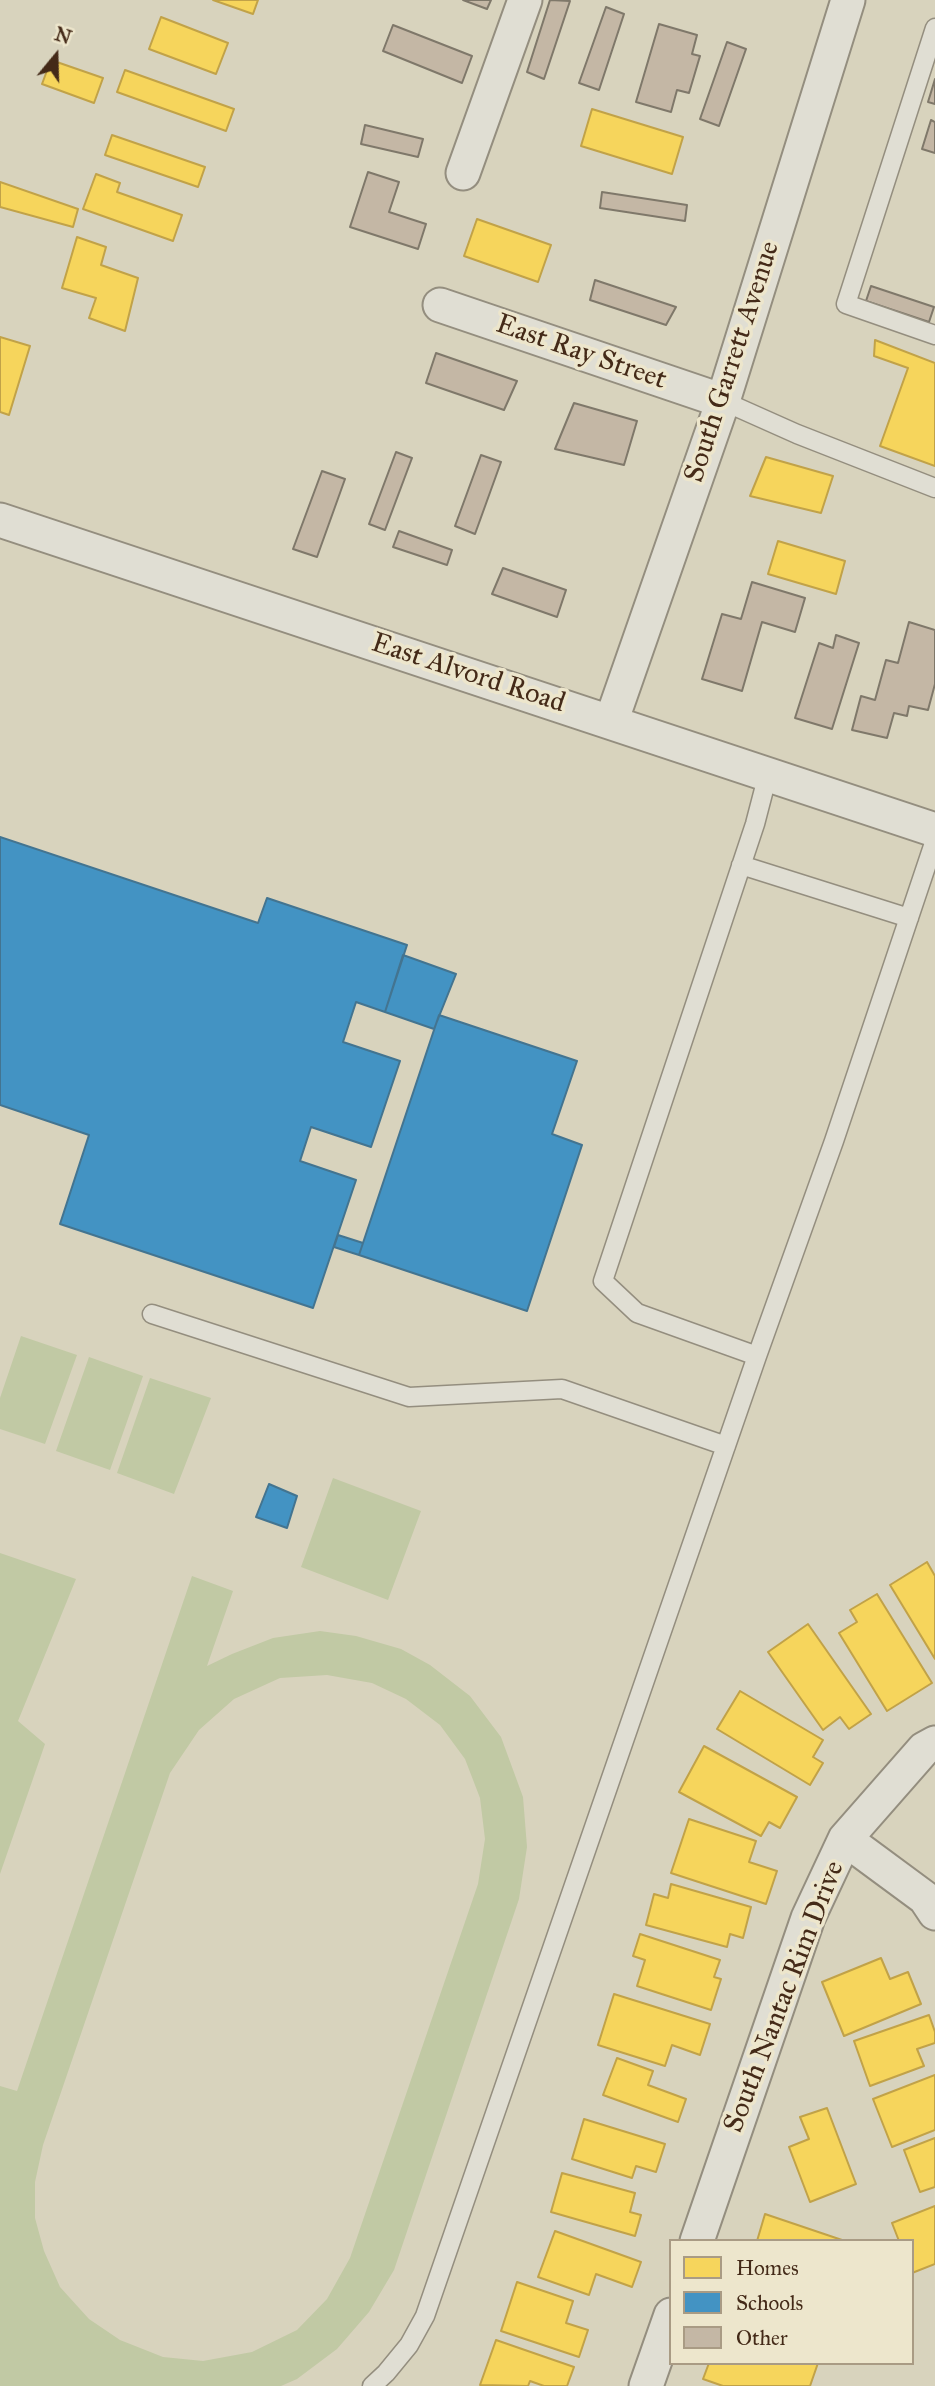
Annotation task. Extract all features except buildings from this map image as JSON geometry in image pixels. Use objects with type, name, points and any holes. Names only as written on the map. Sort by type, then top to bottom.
[{"type":"street","points":[[463,173],[525,0]]},
{"type":"street","name":"South Garrett Avenue","points":[[611,722],[723,401],[848,0]]},
{"type":"street","name":"East Ray Street","points":[[440,305],[723,401]]},
{"type":"street","name":"East Alvord Road","points":[[0,520],[935,830]]},
{"type":"street","name":"South Nantac Rim Drive","points":[[698,2239],[808,1918],[845,1839],[924,1749],[935,1742]]},
{"type":"street","points":[[845,1839],[925,1898],[935,1913]]},
{"type":"street","points":[[646,2386],[669,2321]]},
{"type":"lane","points":[[935,28],[846,304],[935,335]]},
{"type":"lane","points":[[723,401],[797,434],[935,488]]},
{"type":"lane","points":[[757,1356],[637,1313],[603,1281],[741,865],[768,774]]},
{"type":"lane","points":[[372,2386],[409,2345],[425,2316],[834,1140],[935,839]]},
{"type":"lane","points":[[741,865],[909,918]]},
{"type":"lane","points":[[152,1314],[410,1397],[562,1389],[726,1446]]},
{"type":"green space","points":[[21,1336],[77,1355],[45,1444],[0,1429],[0,1398]]},
{"type":"green space","points":[[89,1357],[143,1376],[110,1470],[56,1451]]},
{"type":"green space","points":[[150,1378],[211,1398],[174,1494],[117,1473]]},
{"type":"green space","points":[[333,1478],[421,1511],[388,1600],[301,1567]]},
{"type":"green space","points":[[0,1553],[76,1579],[18,1721],[45,1744],[0,1874]]},
{"type":"green space","points":[[192,1576],[233,1591],[207,1666],[273,1638],[320,1631],[356,1636],[401,1649],[430,1665],[470,1696],[501,1737],[523,1797],[527,1847],[519,1899],[394,2270],[369,2312],[337,2349],[297,2379],[281,2386],[0,2386],[0,2086],[17,2091]],"holes":[[[327,1675],[372,1683],[406,1699],[440,1725],[465,1759],[480,1798],[485,1839],[478,1884],[350,2258],[327,2299],[297,2330],[252,2352],[203,2361],[163,2357],[120,2340],[89,2319],[60,2287],[44,2251],[35,2218],[35,2182],[43,2145],[170,1773],[199,1730],[234,1699],[280,1678]]]}]
